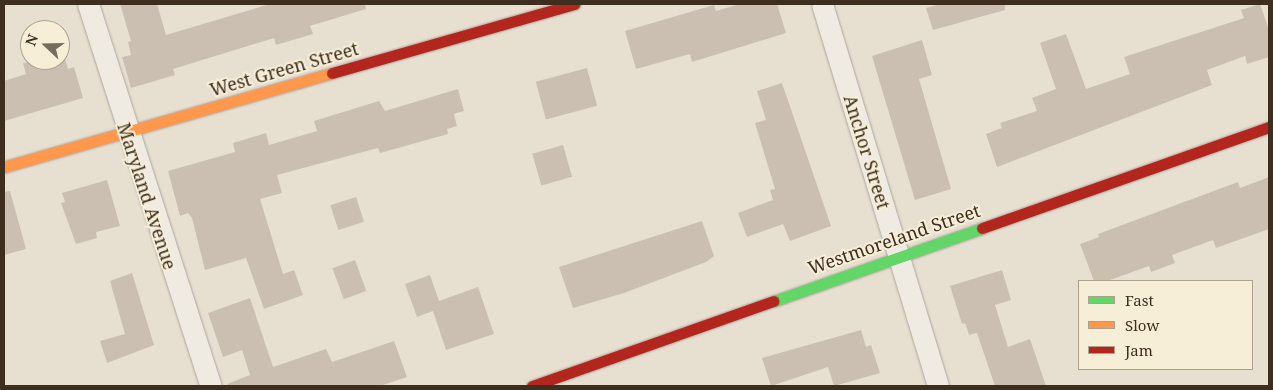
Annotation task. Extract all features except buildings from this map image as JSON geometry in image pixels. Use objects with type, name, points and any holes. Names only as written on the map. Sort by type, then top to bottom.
[{"type":"street","name":"Maryland Avenue","points":[[88,4],[127,132],[211,386]]},
{"type":"street","name":"West Green Street","points":[[4,167],[574,4]]},
{"type":"street","name":"Anchor Street","points":[[822,4],[938,386]]},
{"type":"street","name":"Westmoreland Street","points":[[532,386],[1269,127]]},
{"type":"traffic: fast","points":[[774,301],[982,228]]},
{"type":"traffic: slow","points":[[4,167],[332,73]]},
{"type":"traffic: jam","points":[[332,73],[574,4]]},
{"type":"traffic: jam","points":[[982,228],[1269,127]]},
{"type":"traffic: jam","points":[[532,386],[774,301]]}]
